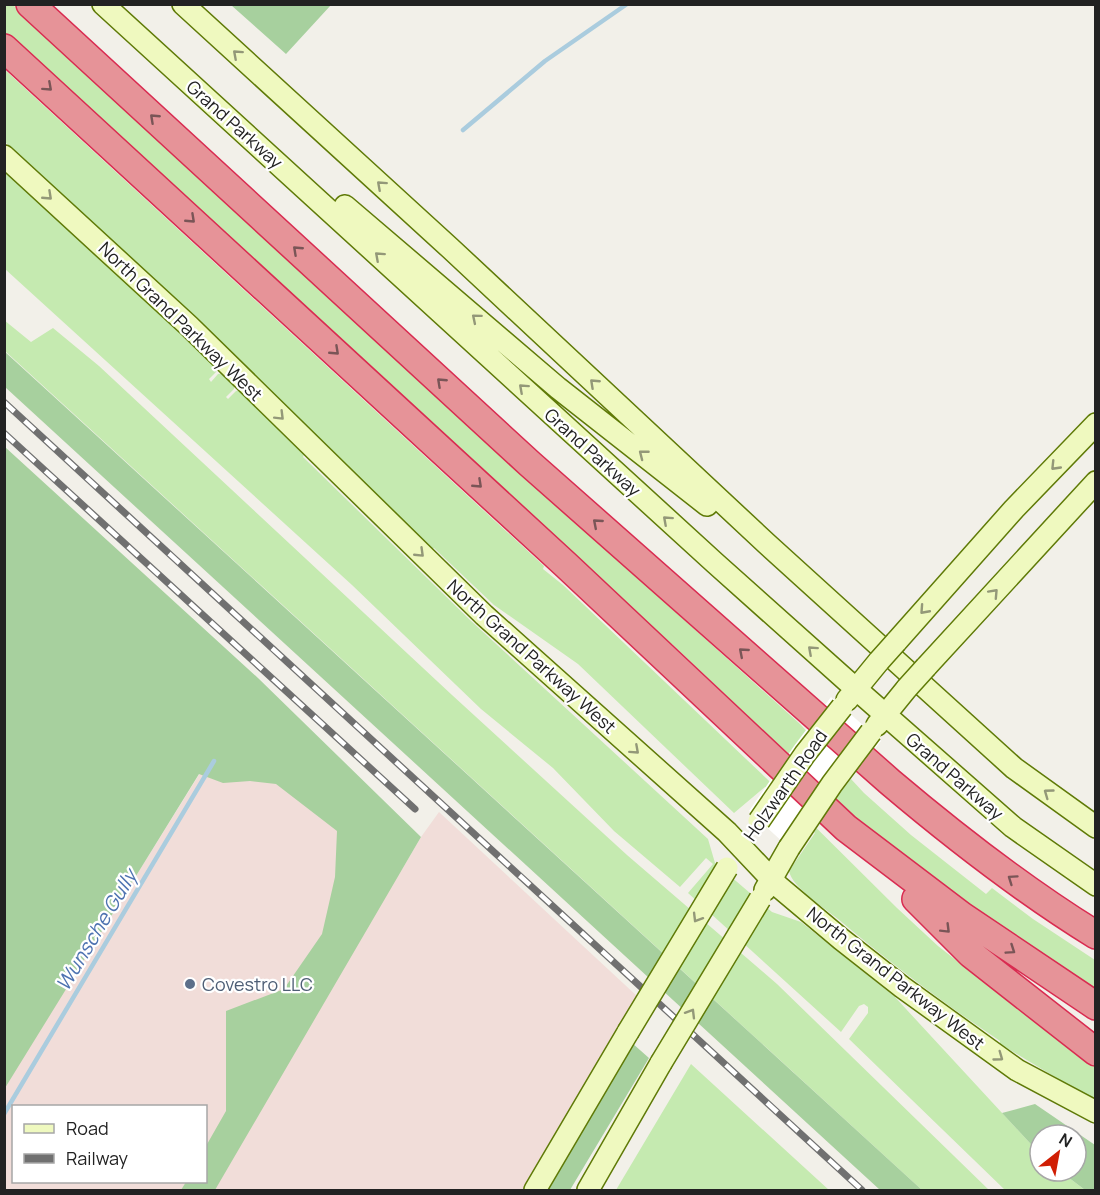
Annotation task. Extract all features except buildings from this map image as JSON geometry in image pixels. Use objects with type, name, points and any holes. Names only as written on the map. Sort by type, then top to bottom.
[{"type":"highway","points":[[30,4],[530,464],[890,782],[944,828],[1004,873],[1095,935]]},
{"type":"highway","points":[[4,48],[566,565],[846,828],[970,954],[1095,1052]]},
{"type":"highway","points":[[846,828],[962,916],[1095,1006]]},
{"type":"main road","points":[[105,4],[558,388],[837,608]]},
{"type":"main road","name":"Grand Parkway","points":[[105,4],[706,555],[856,689],[1013,827],[1095,885]]},
{"type":"main road","points":[[183,4],[837,608],[1014,768],[1095,827]]},
{"type":"main road","name":"North Grand Parkway West","points":[[4,156],[189,326],[484,615],[741,847],[771,879],[902,987],[1017,1070],[1095,1112]]},
{"type":"main road","name":"Holzwarth Road","points":[[535,1191],[727,868],[804,754],[879,661],[1014,509],[1095,424]]},
{"type":"main road","points":[[588,1191],[789,848],[832,784],[871,732],[926,667],[1095,482]]},
{"type":"shaded area","points":[[220,741],[401,871],[439,812],[638,997],[522,1190],[5,1190],[4,1088]]},
{"type":"green space","points":[[4,5],[13,5],[800,724],[864,793],[911,835],[986,894],[992,888],[1033,919],[1095,960],[1095,996],[901,857],[847,810],[672,644],[669,646],[5,34]]},
{"type":"green space","points":[[231,5],[331,5],[286,54]]},
{"type":"green space","points":[[4,69],[544,566],[543,569],[563,585],[766,778],[938,946],[1071,1049],[1095,1062],[1095,1101],[1000,1044],[1000,1041],[917,982],[802,890],[789,871],[815,833],[765,787],[734,813],[578,664],[494,605],[434,548],[431,550],[114,243],[5,142]]},
{"type":"green space","points":[[4,168],[218,367],[209,379],[211,382],[218,374],[224,373],[234,383],[234,389],[226,397],[228,399],[236,391],[241,390],[305,452],[303,457],[470,620],[708,839],[715,863],[772,912],[801,922],[894,996],[1028,1141],[1028,1183],[1076,1183],[1085,1190],[1005,1190],[849,1039],[868,1013],[868,1007],[864,1004],[859,1006],[841,1032],[688,893],[713,864],[706,858],[680,887],[614,831],[553,768],[481,709],[352,585],[5,269]]},
{"type":"green space","points":[[4,320],[31,342],[53,328],[99,366],[627,855],[777,984],[989,1190],[922,1190],[5,351]]},
{"type":"green space","points":[[4,351],[922,1190],[880,1190],[5,387]]},
{"type":"green space","points":[[5,447],[258,678],[421,837],[215,1190],[181,1190],[185,1183],[207,1183],[207,1144],[226,1111],[226,1011],[284,989],[322,934],[335,877],[337,831],[276,784],[250,781],[223,783],[199,774],[5,1088]]},
{"type":"green space","points":[[632,1043],[649,1058],[570,1190],[547,1190]]},
{"type":"green space","points":[[691,1064],[829,1190],[616,1190]]},
{"type":"green space","points":[[1035,1104],[1063,1123],[1028,1123],[1028,1141],[1002,1113]]},
{"type":"green space","points":[[1088,1140],[1095,1145],[1095,1190],[1085,1190],[1076,1183],[1088,1183]]},
{"type":"pier","points":[[831,697],[881,741],[843,789],[798,856],[749,811]]},
{"type":"waterway","points":[[463,130],[545,61],[627,4]]},
{"type":"waterway","name":"Wunsche Gully","points":[[4,1114],[214,761]]},
{"type":"railway","points":[[4,402],[862,1190]]},
{"type":"railway","points":[[4,433],[415,809]]},
{"type":"place","name":"Covestro LLC","points":[[190,984]]}]
